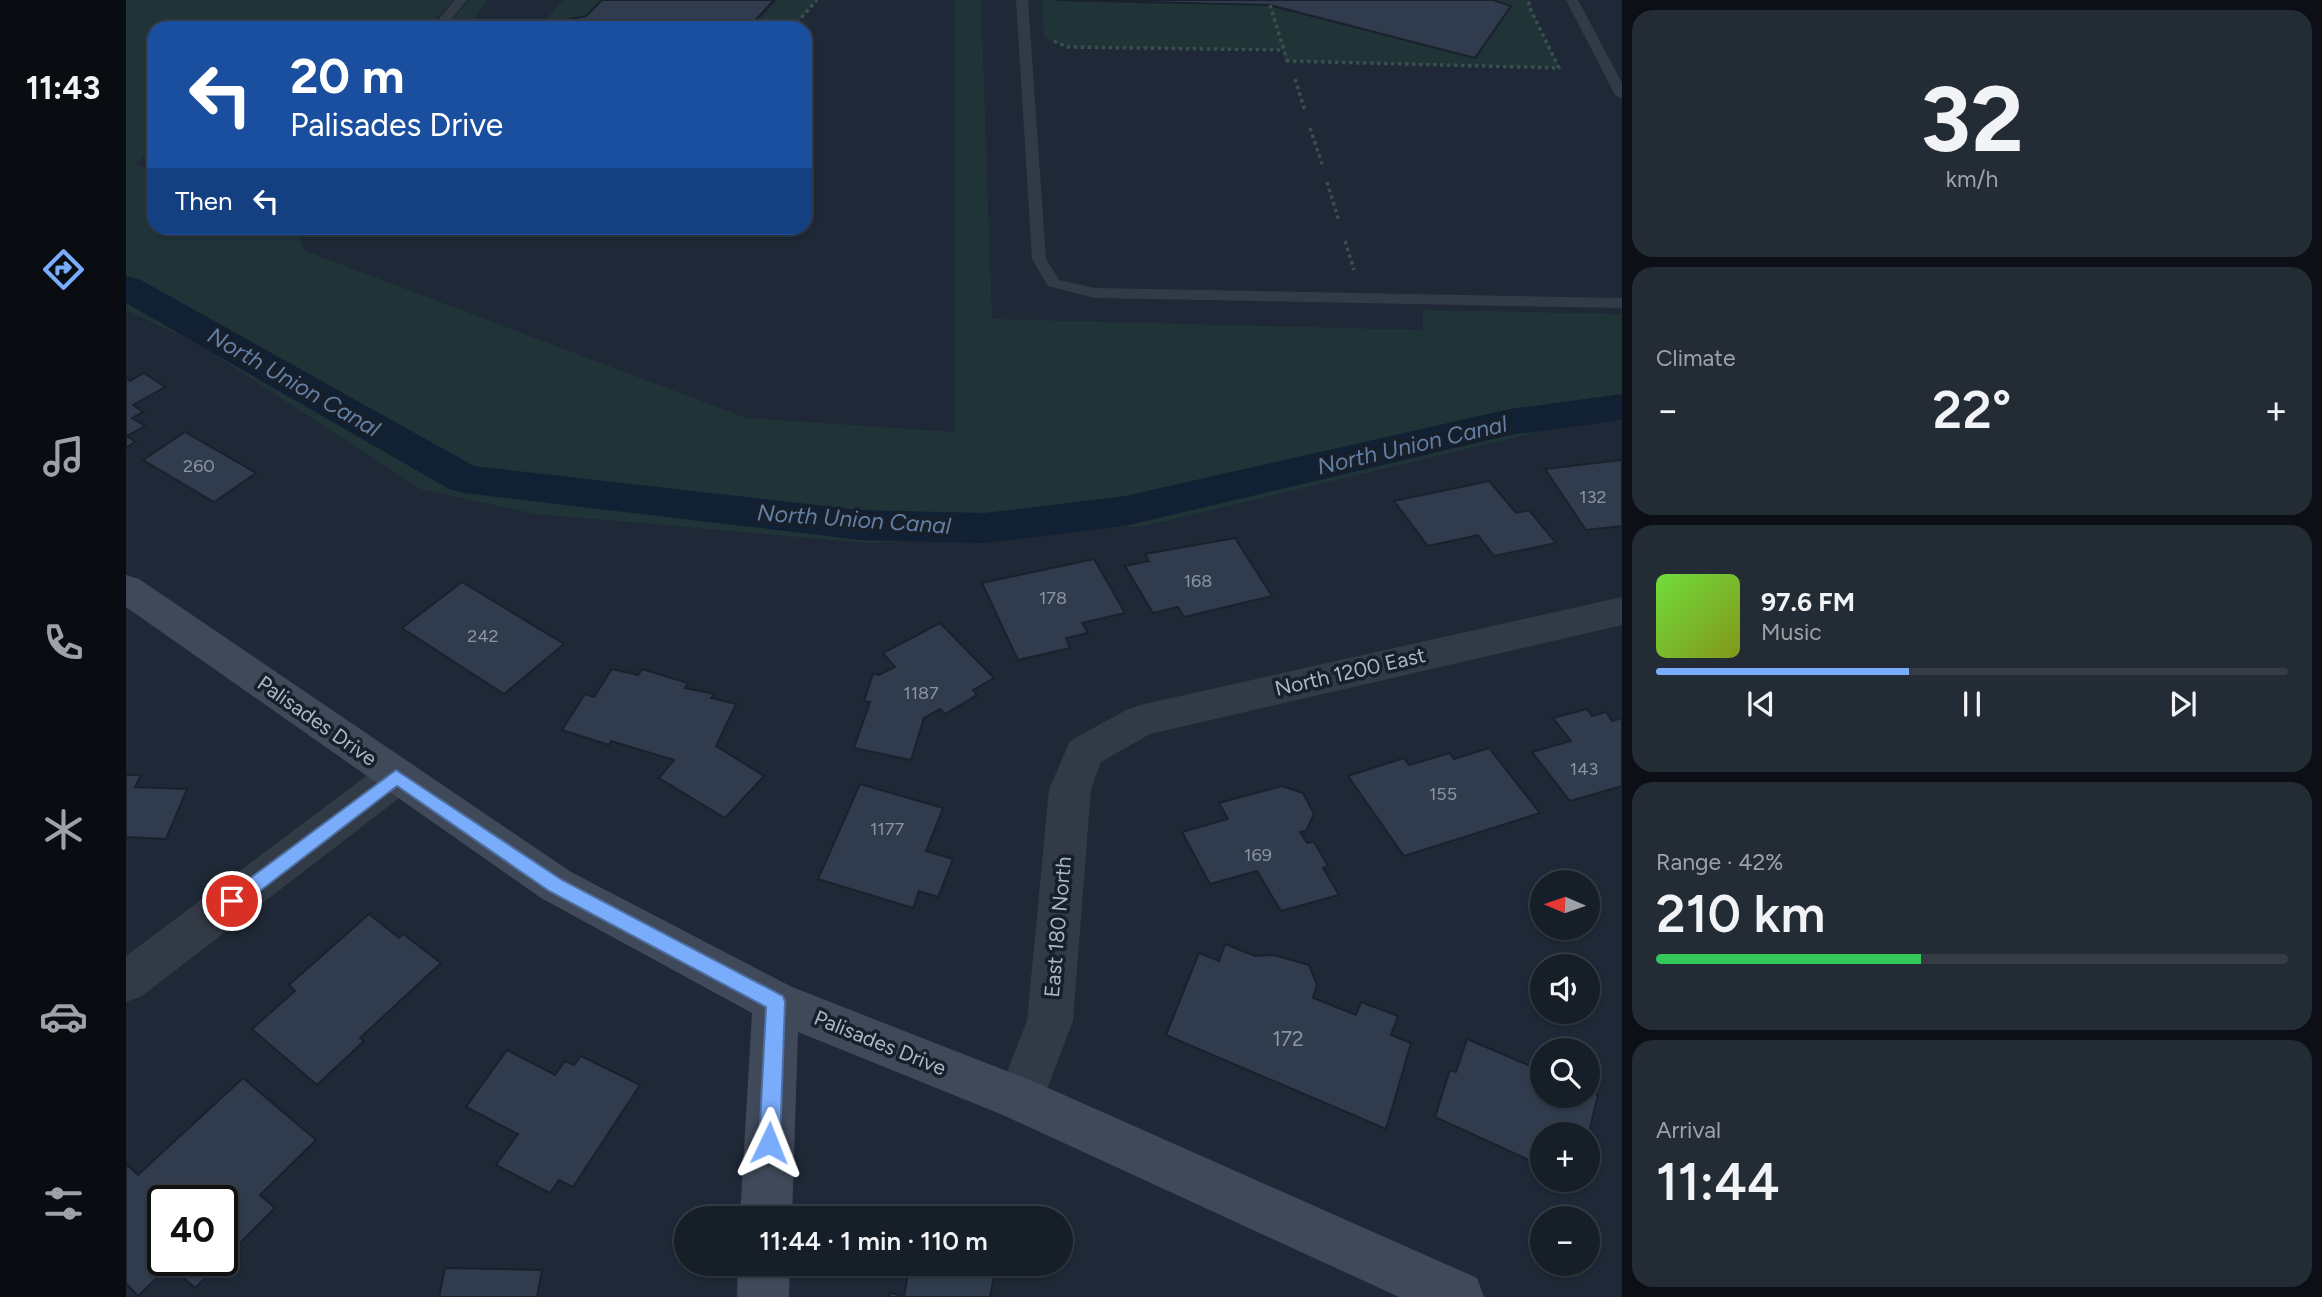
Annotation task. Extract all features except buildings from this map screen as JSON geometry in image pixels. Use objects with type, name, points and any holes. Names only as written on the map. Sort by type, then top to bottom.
[{"type":"street","name":"Palisades Drive","points":[[126,588],[556,886],[776,1002],[1020,1099],[1458,1297]]},
{"type":"street","name":"North 1200 East","points":[[1084,752],[1140,721],[1622,611]]},
{"type":"street","name":"East 180 North","points":[[1020,1099],[1050,1021],[1070,789],[1084,752]]},
{"type":"street","points":[[126,982],[396,777]]},
{"type":"street","points":[[767,1206],[776,1002]]},
{"type":"street","points":[[763,1297],[764,1276]]},
{"type":"lane","points":[[444,21],[461,0]]},
{"type":"lane","points":[[1022,0],[1039,259],[1053,283],[1095,293],[1622,303]]},
{"type":"lane","points":[[1572,0],[1604,66],[1622,96]]},
{"type":"lane","points":[[1604,66],[1622,66]]},
{"type":"path","points":[[798,21],[817,0]]},
{"type":"path","points":[[1270,5],[1287,62],[1559,68],[1529,6],[1529,0]]},
{"type":"path","points":[[1044,37],[1067,47],[1283,50]]},
{"type":"path","points":[[1295,79],[1306,111]]},
{"type":"path","points":[[1310,128],[1322,164]]},
{"type":"path","points":[[1327,182],[1339,221]]},
{"type":"path","points":[[1345,241],[1355,274]]},
{"type":"green space","points":[[126,0],[453,0],[434,21],[147,21],[147,155],[134,164],[147,168],[147,235],[298,235],[303,250],[746,418],[954,432],[955,0],[981,0],[992,319],[1423,330],[1423,310],[1622,314],[1622,421],[1583,421],[1145,526],[869,543],[536,514],[420,489],[198,344],[126,310]]},
{"type":"green space","points":[[469,0],[488,0],[474,18],[494,21],[451,21]]},
{"type":"green space","points":[[563,0],[602,0],[586,16],[561,21],[536,21],[547,18]]},
{"type":"green space","points":[[777,0],[817,0],[798,21],[758,21]]},
{"type":"green space","points":[[1042,0],[1259,4],[1475,58],[1510,7],[1493,0],[1529,0],[1529,6],[1559,68],[1286,61],[1282,50],[1067,47],[1044,37]]},
{"type":"waterway","name":"North Union Canal","points":[[126,287],[464,479],[860,525],[984,528],[1125,511],[1510,422],[1622,407]]},
{"type":"route","points":[[232,901],[396,777],[556,886],[776,1002],[769,1143]]}]
